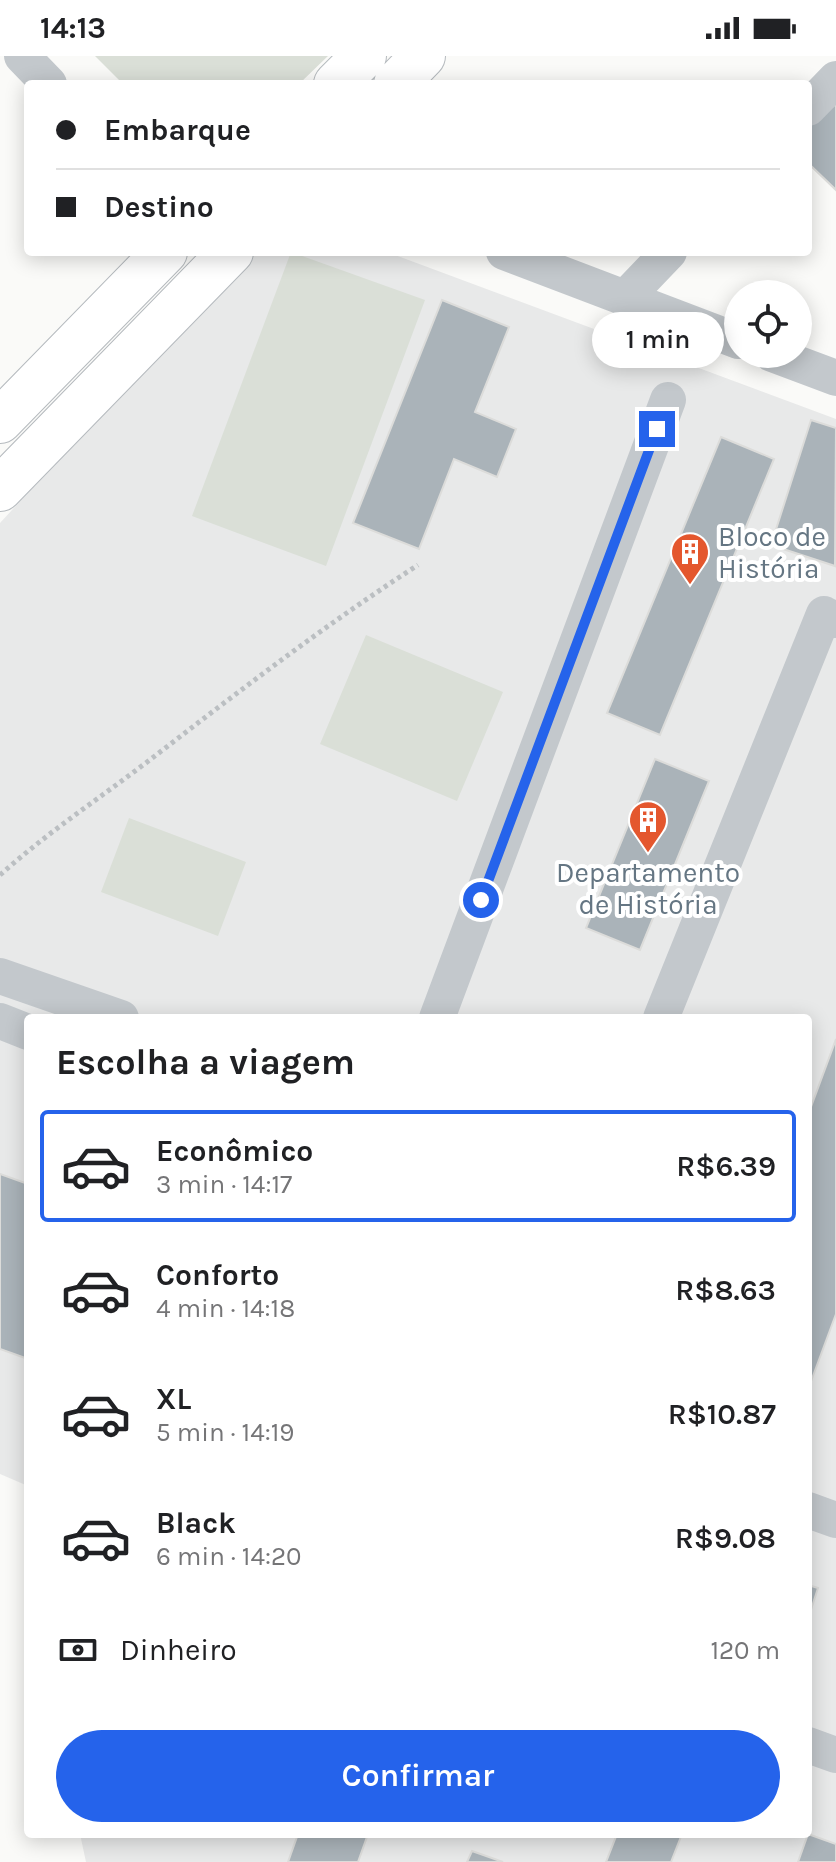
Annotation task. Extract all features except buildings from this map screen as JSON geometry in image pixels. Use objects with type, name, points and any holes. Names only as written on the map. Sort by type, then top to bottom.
[{"type":"main road","points":[[340,80],[364,56]]},
{"type":"main road","points":[[400,80],[423,56]]},
{"type":"main road","points":[[0,421],[161,256]]},
{"type":"main road","points":[[0,489],[227,256]]},
{"type":"street","points":[[22,56],[45,80]]},
{"type":"street","points":[[812,104],[836,79]]},
{"type":"street","points":[[515,256],[724,336]]},
{"type":"street","points":[[625,298],[665,256]]},
{"type":"street","points":[[809,368],[836,378]]},
{"type":"street","points":[[438,1014],[668,400]]},
{"type":"street","points":[[663,1014],[824,614],[836,620]]},
{"type":"street","points":[[0,976],[102,1014]]},
{"type":"street","points":[[0,1021],[24,1030]]},
{"type":"street","points":[[812,1511],[836,1520]]},
{"type":"street","points":[[812,1746],[836,1755]]},
{"type":"path","points":[[0,875],[75,812],[148,762],[226,699],[418,565]]},
{"type":"shaded area","points":[[95,56],[328,56],[303,80],[119,80]]},
{"type":"shaded area","points":[[246,256],[398,256],[836,419],[836,1862],[86,1862],[81,1838],[812,1838],[812,1014],[24,1014],[24,1484],[0,1474],[0,523]]},
{"type":"shaded area","points":[[290,256],[302,256],[425,300],[326,566],[192,516]]},
{"type":"shaded area","points":[[366,635],[503,692],[457,801],[320,744]]},
{"type":"shaded area","points":[[129,818],[246,862],[218,936],[101,892]]},
{"type":"place","name":"Bloco de História","points":[[690,586]]},
{"type":"place","name":"Departamento de História","points":[[648,854]]},
{"type":"route","points":[[481,900],[657,429]]}]
